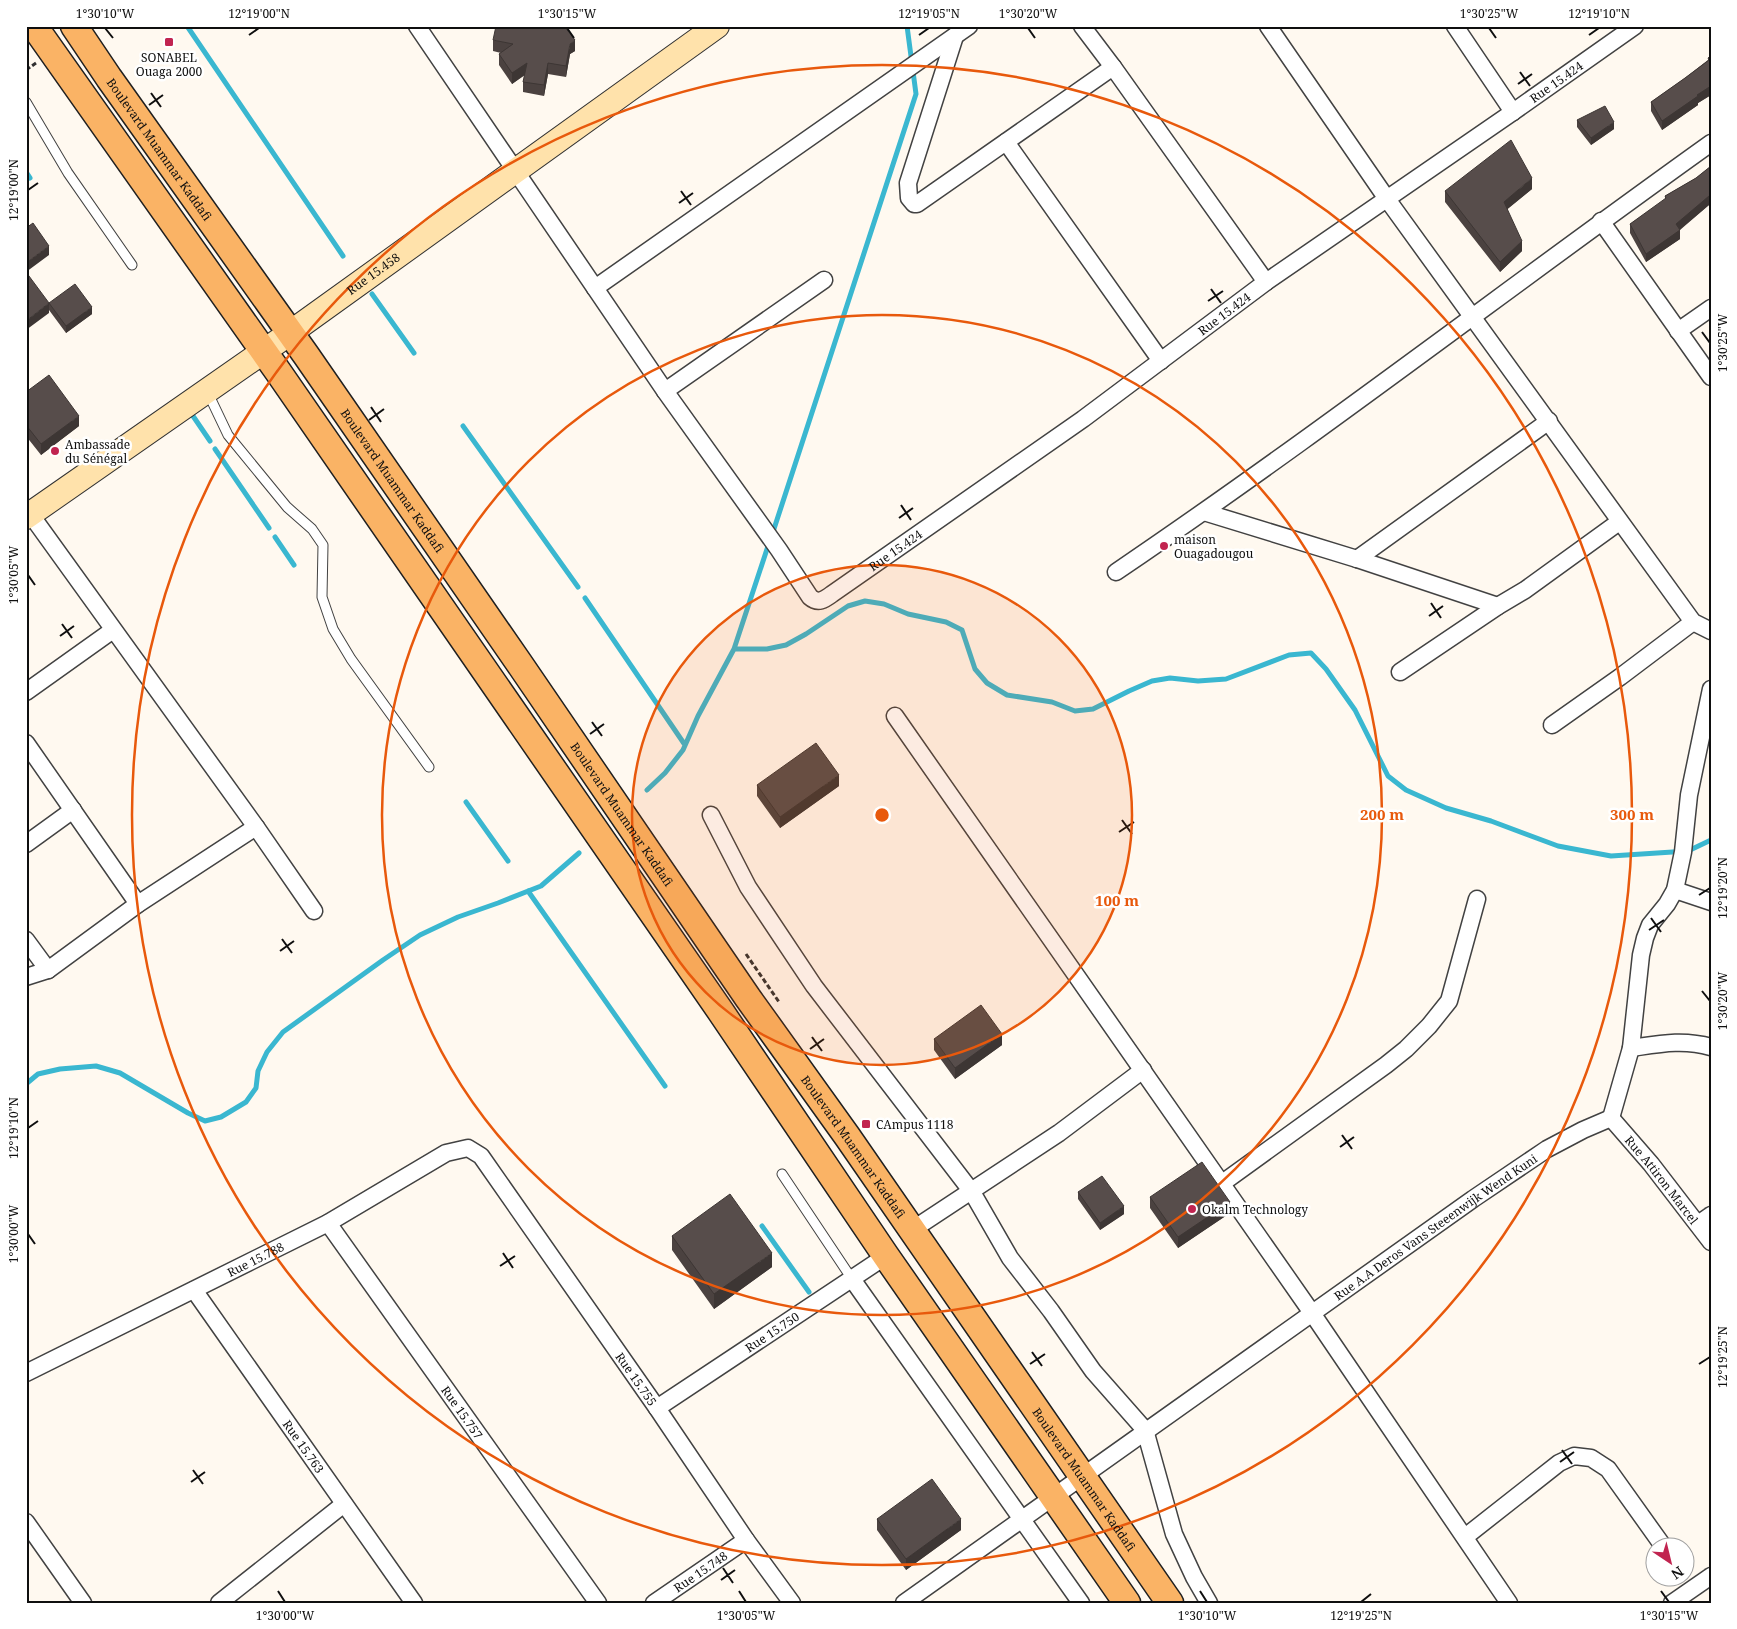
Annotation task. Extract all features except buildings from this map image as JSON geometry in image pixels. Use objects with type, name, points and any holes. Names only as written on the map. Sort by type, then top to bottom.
[{"type":"main road","name":"Boulevard Muammar Kaddafi","points":[[74,26],[114,86],[290,333],[748,998],[912,1230],[1170,1603]]},
{"type":"main road","name":"Rue 15.458","points":[[28,513],[290,333],[716,26]]},
{"type":"main road","points":[[34,29],[264,351],[721,1012],[1052,1497],[1127,1603]]},
{"type":"street","points":[[417,26],[666,390],[824,280]]},
{"type":"street","points":[[595,288],[969,26]]},
{"type":"street","points":[[1082,26],[1266,282]]},
{"type":"street","points":[[1268,26],[1387,199],[1549,421],[1619,522],[1693,622],[1711,631]]},
{"type":"street","points":[[1455,26],[1513,112]]},
{"type":"street","name":"Rue 15.424","points":[[666,390],[810,597],[816,601],[826,598],[1083,419],[1266,282],[1635,26]]},
{"type":"street","points":[[956,36],[908,183],[908,196],[913,204],[917,204],[1113,67]]},
{"type":"street","points":[[1006,142],[1161,361]]},
{"type":"street","points":[[1116,572],[1204,512],[1601,221],[1711,143]]},
{"type":"street","points":[[1601,221],[1711,377]]},
{"type":"street","points":[[1678,331],[1711,308]]},
{"type":"street","points":[[1357,559],[1549,421]]},
{"type":"street","points":[[1204,512],[1357,559],[1498,606]]},
{"type":"street","points":[[28,513],[256,827],[314,911]]},
{"type":"street","points":[[1400,672],[1525,590],[1619,522]]},
{"type":"street","points":[[1552,725],[1693,622]]},
{"type":"street","points":[[26,692],[113,630]]},
{"type":"street","points":[[1611,1118],[1631,1048],[1641,954],[1650,925],[1667,904],[1675,890],[1683,852],[1689,795],[1707,739],[1711,689]]},
{"type":"street","points":[[895,716],[1143,1070],[1220,1184],[1312,1313],[1509,1603]]},
{"type":"street","points":[[26,743],[138,904]]},
{"type":"street","points":[[26,844],[73,810]]},
{"type":"street","points":[[711,815],[748,887],[814,986],[972,1192],[1010,1258],[1051,1311],[1093,1371],[1146,1430],[1174,1534],[1194,1577],[1209,1603]]},
{"type":"street","points":[[26,977],[48,970],[138,904],[256,827]]},
{"type":"street","points":[[1675,890],[1711,902]]},
{"type":"street","points":[[1220,1184],[1386,1065],[1429,1026],[1449,1001],[1477,899]]},
{"type":"street","points":[[26,940],[48,970]]},
{"type":"street","points":[[1631,1048],[1667,1042],[1694,1042],[1711,1047]]},
{"type":"street","points":[[912,1230],[1059,1133],[1143,1070]]},
{"type":"street","name":"Rue Attiron Marcel","points":[[1611,1118],[1651,1164],[1704,1219],[1711,1242]]},
{"type":"street","name":"Rue A.A Deros Vans Steeenwijk Wend Kuni","points":[[904,1603],[1146,1430],[1547,1149],[1611,1118]]},
{"type":"street","name":"Rue 15.788","points":[[26,1373],[328,1223],[446,1153],[468,1148],[480,1156]]},
{"type":"street","name":"Rue 15.755","points":[[480,1156],[657,1408],[746,1540],[792,1603]]},
{"type":"street","name":"Rue 15.757","points":[[328,1223],[598,1603]]},
{"type":"street","name":"Rue 15.750","points":[[657,1408],[886,1256]]},
{"type":"street","points":[[852,1279],[1081,1603]]},
{"type":"street","name":"Rue 15.763","points":[[194,1290],[414,1603]]},
{"type":"street","points":[[1465,1537],[1558,1462],[1574,1456],[1591,1458],[1608,1469],[1656,1536]]},
{"type":"street","points":[[219,1603],[344,1504]]},
{"type":"street","points":[[26,1522],[83,1603]]},
{"type":"street","name":"Rue 15.748","points":[[654,1603],[746,1540]]},
{"type":"street","points":[[1694,1581],[1711,1576]]},
{"type":"street","points":[[1672,1603],[1686,1586]]},
{"type":"lane","points":[[26,102],[68,173],[132,265]]},
{"type":"lane","points":[[207,391],[228,435],[287,507],[312,529],[323,545],[322,597],[333,629],[351,659],[428,767]]},
{"type":"lane","points":[[782,1174],[852,1279]]},
{"type":"waterway","points":[[187,26],[343,256]]},
{"type":"waterway","points":[[772,535],[916,94],[907,26]]},
{"type":"waterway","points":[[26,172],[30,178]]},
{"type":"waterway","points":[[372,294],[414,353]]},
{"type":"waterway","points":[[193,416],[210,441]]},
{"type":"waterway","points":[[463,426],[578,587]]},
{"type":"waterway","points":[[215,449],[269,528]]},
{"type":"waterway","points":[[275,537],[294,565]]},
{"type":"waterway","points":[[647,790],[665,773],[683,750],[698,716],[734,649],[769,543]]},
{"type":"waterway","points":[[585,598],[685,745]]},
{"type":"waterway","points":[[734,649],[767,649],[786,645],[848,606],[865,601],[884,604],[908,614],[946,622],[962,630],[975,669],[987,683],[1007,695],[1052,702],[1075,711],[1093,709],[1152,681],[1170,678],[1198,681],[1226,679],[1289,655],[1311,653],[1326,669],[1355,710],[1388,776],[1406,790],[1446,808],[1491,821],[1558,846],[1611,856],[1688,851],[1711,840]]},
{"type":"waterway","points":[[466,802],[508,861]]},
{"type":"waterway","points":[[26,1084],[38,1074],[60,1069],[96,1066],[120,1073],[205,1121],[221,1117],[246,1102],[256,1088],[258,1071],[267,1052],[283,1032],[420,935],[458,917],[541,886],[579,853]]},
{"type":"waterway","points":[[528,891],[665,1086]]},
{"type":"waterway","points":[[762,1226],[809,1292]]},
{"type":"place","name":"SONABEL Ouaga 2000","points":[[169,42]]},
{"type":"place","name":"Ambassade du Sénégal","points":[[55,451]]},
{"type":"place","name":"maison Ouagadougou","points":[[1164,546]]},
{"type":"place","name":"CAmpus 1118","points":[[866,1124]]},
{"type":"place","name":"Okalm Technology","points":[[1192,1209]]}]
